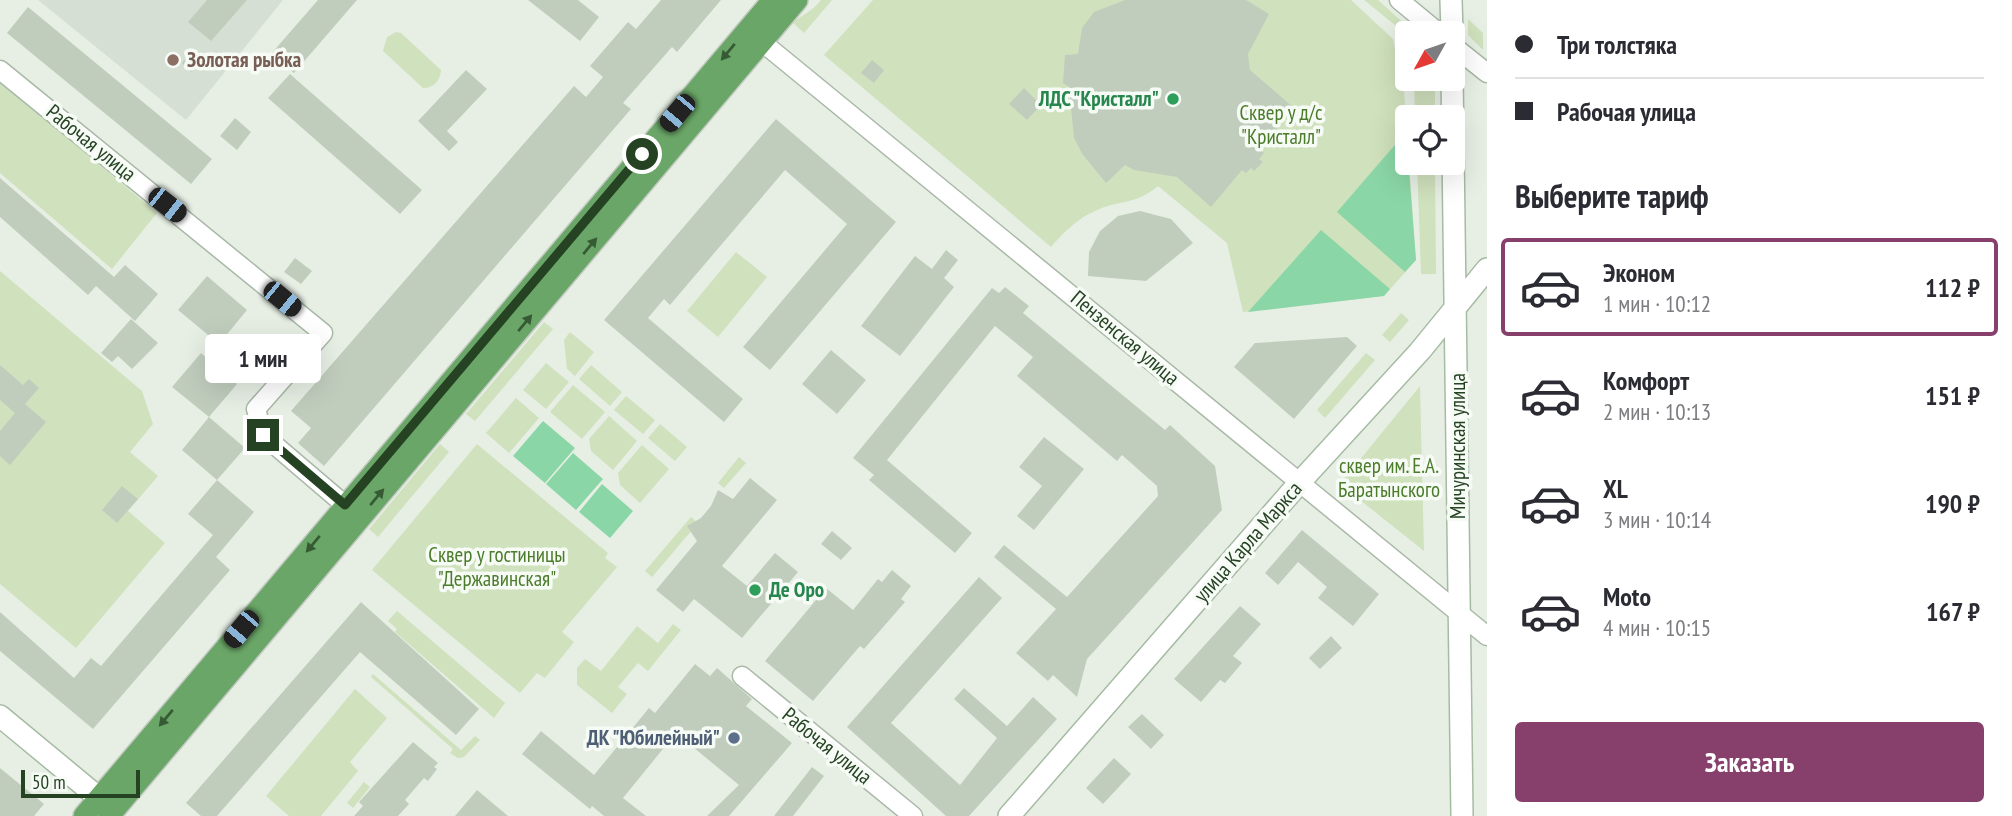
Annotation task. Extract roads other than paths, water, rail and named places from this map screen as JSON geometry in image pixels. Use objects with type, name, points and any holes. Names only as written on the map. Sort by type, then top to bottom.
[{"type":"main road","points":[[84,816],[110,810],[754,36],[772,0]]},
{"type":"main road","points":[[110,810],[345,505],[754,36],[797,0]]},
{"type":"main road","points":[[1451,0],[1451,21]]},
{"type":"main road","name":"Мичуринская улица","points":[[1452,91],[1462,816]]},
{"type":"main road","name":"улица Карла Маркса","points":[[1009,816],[1300,482],[1420,351],[1487,269]]},
{"type":"main road","points":[[0,716],[110,810]]},
{"type":"street","points":[[1399,0],[1424,21]]},
{"type":"street","name":"Пензенская улица","points":[[754,36],[1487,636]]},
{"type":"street","points":[[1465,55],[1487,72]]},
{"type":"street","name":"Рабочая улица","points":[[0,70],[323,333],[256,410],[263,435],[345,505]]},
{"type":"street","name":"Рабочая улица","points":[[742,676],[913,816]]},
{"type":"place","name":"Золотая рыбка","points":[[173,60]]},
{"type":"place","name":"ЛДС \"Кристалл\"","points":[[1173,99]]},
{"type":"place","name":"Де Оро","points":[[755,590]]},
{"type":"place","name":"ДК \"Юбилейный\"","points":[[734,738]]},
{"type":"park label","name":"Сквер у д/с \"Кристалл\"","points":[[1281,125]]},
{"type":"park label","name":"сквер им. Е.А. Баратынского","points":[[1389,478]]},
{"type":"park label","name":"Сквер у гостиницы \"Державинская\"","points":[[497,567]]}]
